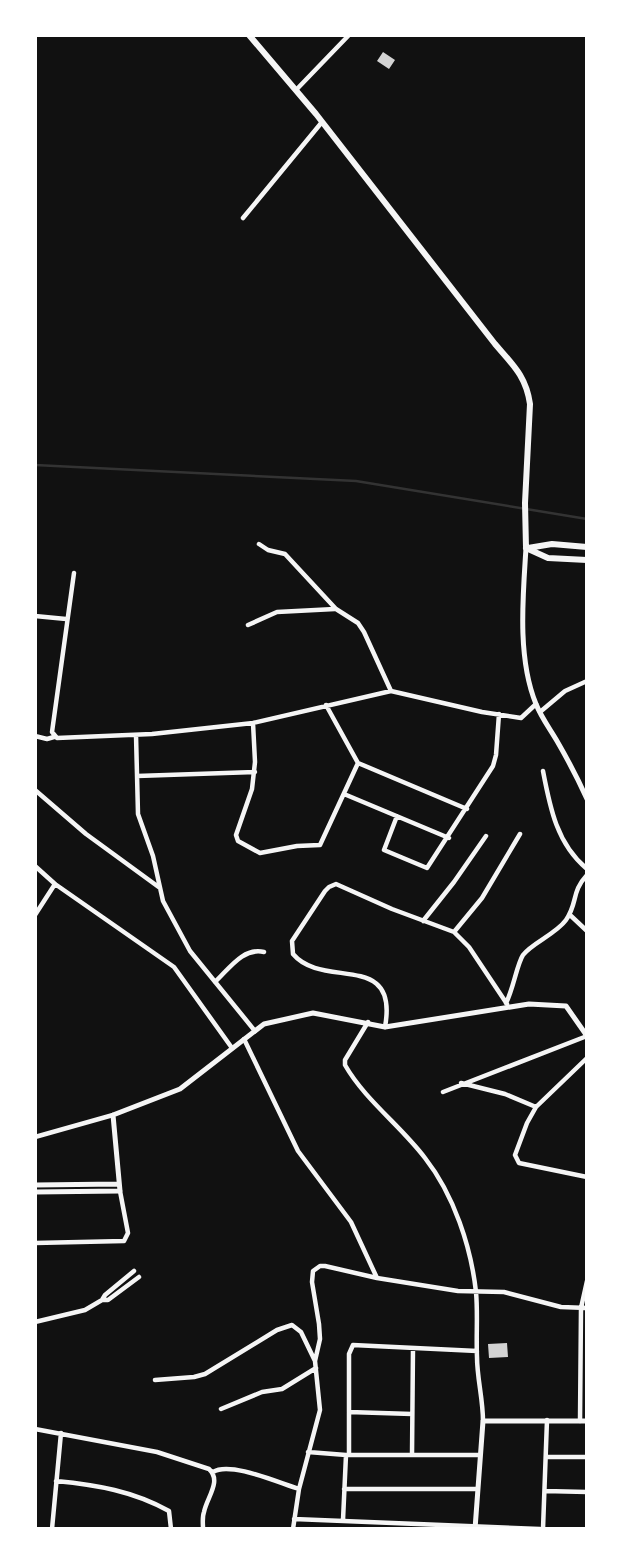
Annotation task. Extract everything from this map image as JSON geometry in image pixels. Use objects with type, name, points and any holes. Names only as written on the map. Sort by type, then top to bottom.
[{"type":"main road","points":[[249,35],[322,122],[522,375],[528,388],[530,404],[525,503],[526,548]]},
{"type":"main road","points":[[526,548],[552,544],[587,548]]},
{"type":"main road","points":[[526,548],[548,558],[587,561]]},
{"type":"street","points":[[296,91],[349,35]]},
{"type":"street","points":[[243,218],[322,122]]},
{"type":"street","points":[[259,544],[268,550],[285,554],[336,609],[350,617],[365,632],[391,691]]},
{"type":"street","points":[[526,548],[521,622],[525,639],[525,662],[536,704],[576,773],[587,799]]},
{"type":"street","points":[[54,737],[52,732],[74,573]]},
{"type":"street","points":[[248,625],[277,612],[336,609]]},
{"type":"street","points":[[35,616],[66,620]]},
{"type":"street","points":[[540,712],[565,691],[587,681]]},
{"type":"street","points":[[35,736],[60,739],[136,735],[253,723],[391,691],[522,718],[536,704]]},
{"type":"street","points":[[326,705],[358,763],[467,809]]},
{"type":"street","points":[[397,816],[384,850],[425,869],[449,838],[493,766],[499,714]]},
{"type":"street","points":[[253,723],[255,772],[236,835],[240,844],[260,853],[320,845],[358,763]]},
{"type":"street","points":[[136,735],[138,814],[153,856],[160,888],[174,924],[190,950],[255,1031]]},
{"type":"street","points":[[543,771],[565,845],[587,869]]},
{"type":"street","points":[[136,776],[255,772]]},
{"type":"street","points":[[35,790],[97,842],[160,888]]},
{"type":"street","points":[[344,794],[449,838]]},
{"type":"street","points":[[454,932],[482,898],[520,834]]},
{"type":"street","points":[[423,921],[486,836]]},
{"type":"street","points":[[35,866],[55,884],[174,967],[232,1048]]},
{"type":"street","points":[[508,1005],[523,955],[561,927],[570,915],[577,886],[587,876]]},
{"type":"street","points":[[35,915],[55,884]]},
{"type":"street","points":[[385,1027],[388,1002],[380,987],[359,976],[308,966],[293,954],[292,941],[325,891],[332,885],[337,884],[454,932],[469,947],[508,1005]]},
{"type":"street","points":[[570,915],[587,931]]},
{"type":"street","points":[[215,982],[246,953],[264,951]]},
{"type":"street","points":[[35,1137],[113,1115],[180,1089],[264,1024],[313,1013],[385,1027],[508,1005],[566,1006],[587,1036],[443,1092]]},
{"type":"street","points":[[368,1022],[345,1060],[345,1065],[426,1160],[444,1186],[471,1263],[476,1293],[477,1352],[483,1397],[475,1527]]},
{"type":"street","points":[[244,1039],[298,1150],[352,1222],[377,1278]]},
{"type":"street","points":[[587,1058],[537,1107],[515,1155],[517,1161],[587,1177]]},
{"type":"street","points":[[461,1083],[505,1094],[537,1107]]},
{"type":"street","points":[[35,1243],[124,1241],[128,1233],[119,1184],[113,1115]]},
{"type":"street","points":[[35,1192],[119,1184]]},
{"type":"street","points":[[35,1185],[120,1191]]},
{"type":"street","points":[[315,1362],[320,1339],[312,1282],[313,1271],[320,1266],[377,1278],[476,1293],[504,1292],[561,1307],[584,1308]]},
{"type":"street","points":[[35,1322],[85,1310],[102,1300],[134,1271]]},
{"type":"street","points":[[102,1300],[108,1300],[139,1276]]},
{"type":"street","points":[[482,1421],[584,1421],[584,1308],[587,1281]]},
{"type":"street","points":[[155,1380],[205,1374],[277,1330],[292,1325],[301,1332],[315,1362],[320,1410],[299,1489],[293,1529]]},
{"type":"street","points":[[343,1520],[351,1347],[356,1344],[477,1352]]},
{"type":"street","points":[[412,1455],[413,1348]]},
{"type":"street","points":[[221,1409],[261,1392],[282,1389],[316,1368]]},
{"type":"street","points":[[349,1412],[412,1414]]},
{"type":"street","points":[[294,1519],[541,1529],[547,1420]]},
{"type":"street","points":[[35,1429],[157,1452],[198,1464],[213,1472],[215,1480],[204,1512],[203,1529]]},
{"type":"street","points":[[52,1529],[61,1433]]},
{"type":"street","points":[[309,1452],[347,1455],[479,1455]]},
{"type":"street","points":[[547,1457],[587,1457]]},
{"type":"street","points":[[213,1472],[218,1469],[233,1469],[299,1489]]},
{"type":"street","points":[[57,1481],[100,1485],[149,1501],[169,1511],[172,1529]]},
{"type":"street","points":[[345,1489],[477,1489]]},
{"type":"street","points":[[545,1491],[587,1492]]},
{"type":"building","points":[[383,52],[395,60],[389,69],[377,61]]},
{"type":"building","points":[[507,1343],[508,1357],[489,1358],[488,1344]]},
{"type":"waterway","points":[[35,465],[356,481],[587,519]]}]
